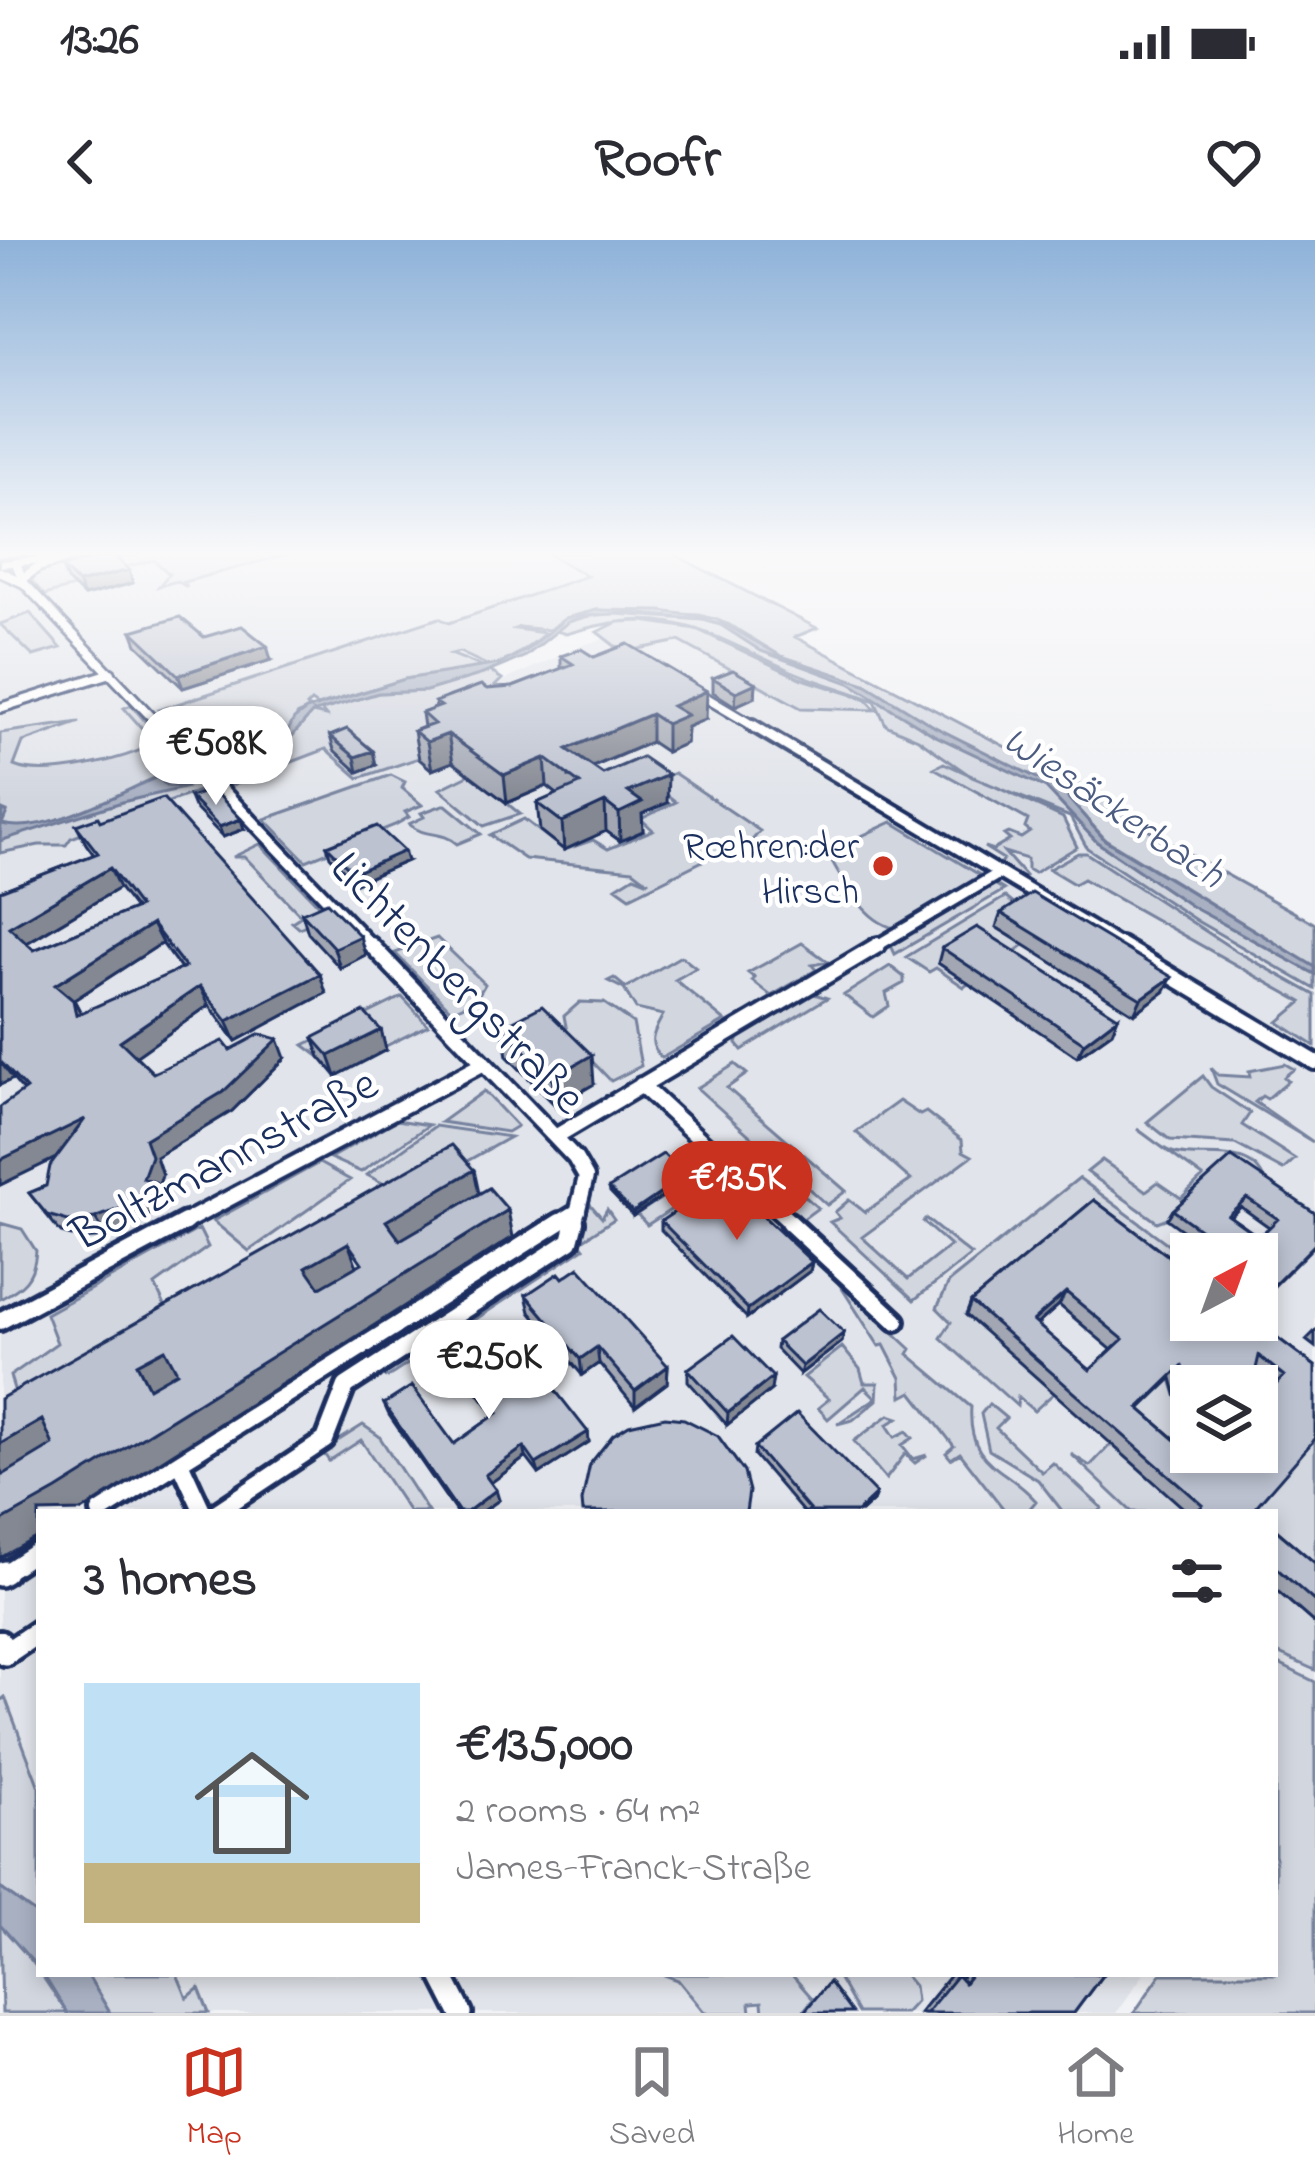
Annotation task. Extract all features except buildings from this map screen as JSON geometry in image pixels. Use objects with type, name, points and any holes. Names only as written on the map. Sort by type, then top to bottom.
[{"type":"street","name":"Lichtenbergstraße","points":[[74,635],[555,1137],[586,1177],[578,1210]]},
{"type":"street","points":[[0,708],[111,673]]},
{"type":"street","points":[[686,686],[1315,1062]]},
{"type":"street","points":[[555,1137],[998,874]]},
{"type":"street","name":"Boltzmannstraße","points":[[0,1321],[484,1063]]},
{"type":"street","points":[[641,1085],[896,1322]]},
{"type":"street","points":[[105,1509],[578,1210]]},
{"type":"street","points":[[222,1509],[325,1440],[346,1386],[570,1241],[578,1210]]},
{"type":"street","points":[[180,1462],[202,1509]]},
{"type":"street","points":[[0,1575],[36,1552]]},
{"type":"street","points":[[0,1642],[5,1654],[36,1633]]},
{"type":"street","points":[[443,1977],[461,2013]]},
{"type":"shaded area","points":[[0,635],[387,635],[160,710],[227,781],[494,685],[586,644],[617,635],[697,635],[838,703],[850,698],[1052,809],[1086,843],[1315,985],[1315,1731],[1278,1785],[1278,1509],[36,1509],[36,1977],[1142,1977],[1116,2013],[0,2013]]},
{"type":"shaded area","points":[[11,635],[49,635],[61,648],[33,656]]},
{"type":"shaded area","points":[[388,635],[543,635],[491,667],[459,652],[451,654],[486,668],[405,679],[317,706],[311,702],[283,741],[234,772],[240,777],[261,768],[312,713],[326,716],[321,710],[378,693],[426,691],[490,671],[502,679],[495,686],[514,700],[425,756],[359,778],[326,749],[232,785],[159,710]]},
{"type":"shaded area","points":[[601,635],[708,635],[800,678],[866,699],[876,710],[801,708],[679,641],[634,650],[615,646]]},
{"type":"shaded area","points":[[712,635],[736,635],[761,651],[850,683],[934,735],[1046,788],[1097,842],[1191,906],[1315,974],[1315,989],[1197,921],[1087,848],[1070,817],[972,777],[918,739],[886,725],[875,701],[798,674]]},
{"type":"shaded area","points":[[746,635],[801,635],[795,637],[1092,792],[1166,841],[1315,924],[1315,967],[1105,839],[1060,790],[935,727],[865,684],[781,656]]},
{"type":"shaded area","points":[[131,705],[204,789],[71,838],[66,845],[0,853],[0,733],[80,722],[23,742],[14,766],[45,770],[86,766],[155,743],[124,708]]},
{"type":"shaded area","points":[[507,756],[487,787],[520,814],[484,826],[440,789]]},
{"type":"shaded area","points":[[944,763],[1063,818],[1077,847],[1034,873],[1027,869],[1027,859],[1004,852],[1025,876],[1019,880],[997,868],[1003,859],[984,847],[993,850],[1010,840],[1004,835],[1009,833],[1021,838],[1030,832],[1025,828],[1028,820],[934,768]]},
{"type":"shaded area","points":[[674,773],[760,831],[749,844],[737,844],[630,897],[616,887],[634,876],[649,882],[633,870],[525,859],[490,835],[524,819],[564,850],[593,840],[608,849],[653,830],[641,819],[676,802],[652,783]]},
{"type":"shaded area","points":[[391,775],[405,782],[402,788],[422,805],[405,812],[409,817],[395,825],[306,861],[265,819]]},
{"type":"shaded area","points":[[443,805],[481,834],[457,844],[409,824],[424,817],[421,813]]},
{"type":"shaded area","points":[[892,822],[983,877],[895,928],[884,924],[855,898],[827,852]]},
{"type":"shaded area","points":[[260,844],[328,915],[299,928],[292,922],[301,916],[245,857],[233,857]]},
{"type":"shaded area","points":[[1086,853],[1236,951],[1315,995],[1315,1046],[1278,1022],[1302,1002],[1083,879],[1074,884],[1049,869]]},
{"type":"shaded area","points":[[993,883],[1004,890],[895,954],[890,943]]},
{"type":"shaded area","points":[[1005,897],[1015,905],[998,928],[1024,945],[964,987],[936,968],[929,972],[906,957]]},
{"type":"shaded area","points":[[437,938],[485,984],[476,999],[452,1011],[395,953]]},
{"type":"shaded area","points":[[802,943],[828,962],[812,965],[816,970],[771,996],[752,981],[755,978],[748,973]]},
{"type":"shaded area","points":[[681,956],[696,968],[675,980],[725,1021],[662,1058],[653,1042],[663,1015],[636,1009],[624,989],[608,981],[614,978],[626,988]]},
{"type":"shaded area","points":[[890,966],[904,977],[904,983],[886,993],[889,1006],[873,1017],[844,995]]},
{"type":"shaded area","points":[[808,992],[827,998],[742,1050],[737,1044],[740,1033]]},
{"type":"shaded area","points":[[402,997],[428,1025],[384,1047],[370,1032],[320,1057],[304,1045]]},
{"type":"shaded area","points":[[580,1002],[604,1003],[633,1023],[641,1066],[611,1081],[568,1036],[564,1016]]},
{"type":"shaded area","points":[[735,1064],[747,1074],[727,1088],[846,1191],[827,1205],[697,1088]]},
{"type":"shaded area","points":[[1285,1064],[1294,1069],[1284,1077],[1288,1081],[1267,1099],[1262,1096],[1255,1102],[1313,1142],[1217,1084],[1211,1068],[1218,1075],[1250,1077],[1249,1071]]},
{"type":"shaded area","points":[[1203,1076],[1211,1087],[1250,1113],[1242,1125],[1295,1159],[1283,1170],[1235,1144],[1170,1140],[1147,1122]]},
{"type":"shaded area","points":[[484,1091],[517,1126],[507,1132],[441,1122]]},
{"type":"shaded area","points":[[899,1101],[920,1115],[926,1112],[962,1140],[963,1151],[972,1156],[862,1237],[908,1279],[950,1246],[923,1222],[926,1219],[971,1255],[914,1300],[830,1222],[840,1218],[835,1212],[849,1200],[865,1212],[911,1180],[856,1132]]},
{"type":"shaded area","points":[[397,1120],[429,1125],[361,1172],[330,1158]]},
{"type":"shaded area","points":[[435,1126],[510,1137],[406,1195],[367,1175]]},
{"type":"shaded area","points":[[744,1143],[818,1208],[803,1219],[784,1209],[793,1202],[738,1152],[727,1158]]},
{"type":"shaded area","points":[[691,1146],[722,1176],[687,1181],[672,1209],[647,1225],[637,1214],[686,1182],[666,1162]]},
{"type":"shaded area","points":[[1161,1146],[1181,1154],[1236,1157],[1258,1169],[1265,1182],[1157,1222],[1087,1172],[1102,1160],[1146,1191],[1158,1182],[1181,1198],[1203,1177]]},
{"type":"shaded area","points":[[319,1163],[350,1180],[249,1251],[213,1221]]},
{"type":"shaded area","points":[[1079,1178],[1170,1245],[1170,1288],[966,1315],[1054,1393],[1034,1411],[1018,1397],[1017,1406],[941,1338],[951,1322],[937,1308],[949,1282]]},
{"type":"shaded area","points":[[590,1204],[602,1218],[607,1209],[614,1219],[579,1242],[584,1248],[388,1377],[375,1376],[576,1239]]},
{"type":"shaded area","points":[[0,1223],[22,1229],[36,1251],[26,1281],[0,1299]]},
{"type":"shaded area","points":[[199,1229],[208,1247],[155,1285],[167,1310],[21,1412],[10,1376],[57,1343],[46,1314]]},
{"type":"shaded area","points":[[836,1279],[911,1349],[908,1354],[971,1407],[975,1442],[991,1463],[1036,1501],[1029,1509],[1004,1509],[960,1453],[951,1459],[946,1453],[954,1446],[912,1392],[902,1397],[901,1378],[884,1345],[879,1346]]},
{"type":"shaded area","points":[[842,1347],[860,1369],[864,1383],[878,1383],[877,1400],[853,1420],[837,1424],[876,1398],[865,1387],[828,1419],[818,1408],[829,1399],[804,1377]]},
{"type":"shaded area","points":[[1170,1380],[1170,1456],[1129,1420]]},
{"type":"shaded area","points":[[989,1404],[1006,1418],[996,1428],[1042,1472],[1053,1463],[1101,1509],[1061,1509],[1038,1480],[989,1450],[981,1414]]},
{"type":"shaded area","points":[[889,1415],[898,1418],[887,1425],[895,1437],[907,1431],[913,1438],[902,1445],[913,1459],[927,1455],[915,1463],[905,1454],[886,1479],[854,1441]]},
{"type":"shaded area","points":[[363,1425],[379,1436],[426,1509],[407,1509],[361,1440],[329,1461],[322,1451]]},
{"type":"shaded area","points":[[1315,1436],[1315,1577],[1278,1552],[1278,1509],[1250,1509]]},
{"type":"shaded area","points":[[1111,1444],[1185,1509],[1129,1509],[1071,1454],[1090,1466]]},
{"type":"shaded area","points":[[1278,1592],[1315,1624],[1315,1670],[1278,1653]]},
{"type":"shaded area","points":[[1278,1664],[1315,1682],[1315,2013],[1134,2013],[1159,1977],[1278,1977]]},
{"type":"shaded area","points":[[5,1697],[36,1779],[36,1914],[0,1888],[0,1701]]},
{"type":"shaded area","points":[[0,1925],[26,1952],[36,1967],[36,1977],[43,1977],[67,2013],[2,2013]]},
{"type":"shaded area","points":[[89,1977],[178,1977],[187,1998],[199,1988],[209,2013],[110,2013]]},
{"type":"shaded area","points":[[670,1977],[794,1977],[813,1999],[802,2013],[763,2013],[762,2002],[750,2003],[751,2013],[705,2013],[678,1980]]},
{"type":"shaded area","points":[[838,1977],[906,1977],[914,1986],[916,2001],[905,2013],[858,2013]]},
{"type":"water","points":[[552,635],[526,656],[483,674],[426,691],[378,693],[312,713],[275,756],[235,773],[232,770],[283,741],[294,719],[306,710],[405,679],[499,664]]},
{"type":"water","points":[[736,635],[781,656],[865,684],[935,727],[1061,790],[1105,840],[1315,967],[1315,974],[1191,906],[1097,842],[1046,788],[934,735],[850,683],[761,651]]},
{"type":"water","points":[[157,777],[167,786],[188,787],[122,802],[0,841],[2,810],[7,812],[2,824],[39,824]]},
{"type":"water","points":[[0,1888],[36,1914],[36,1966],[0,1925]]},
{"type":"water","points":[[45,1977],[89,1977],[110,2013],[67,2013]]},
{"type":"place","name":"Rœhren:der Hirsch","points":[[883,866]]},
{"type":"water label","name":"Wiesäckerbach","points":[[1115,805]]}]
